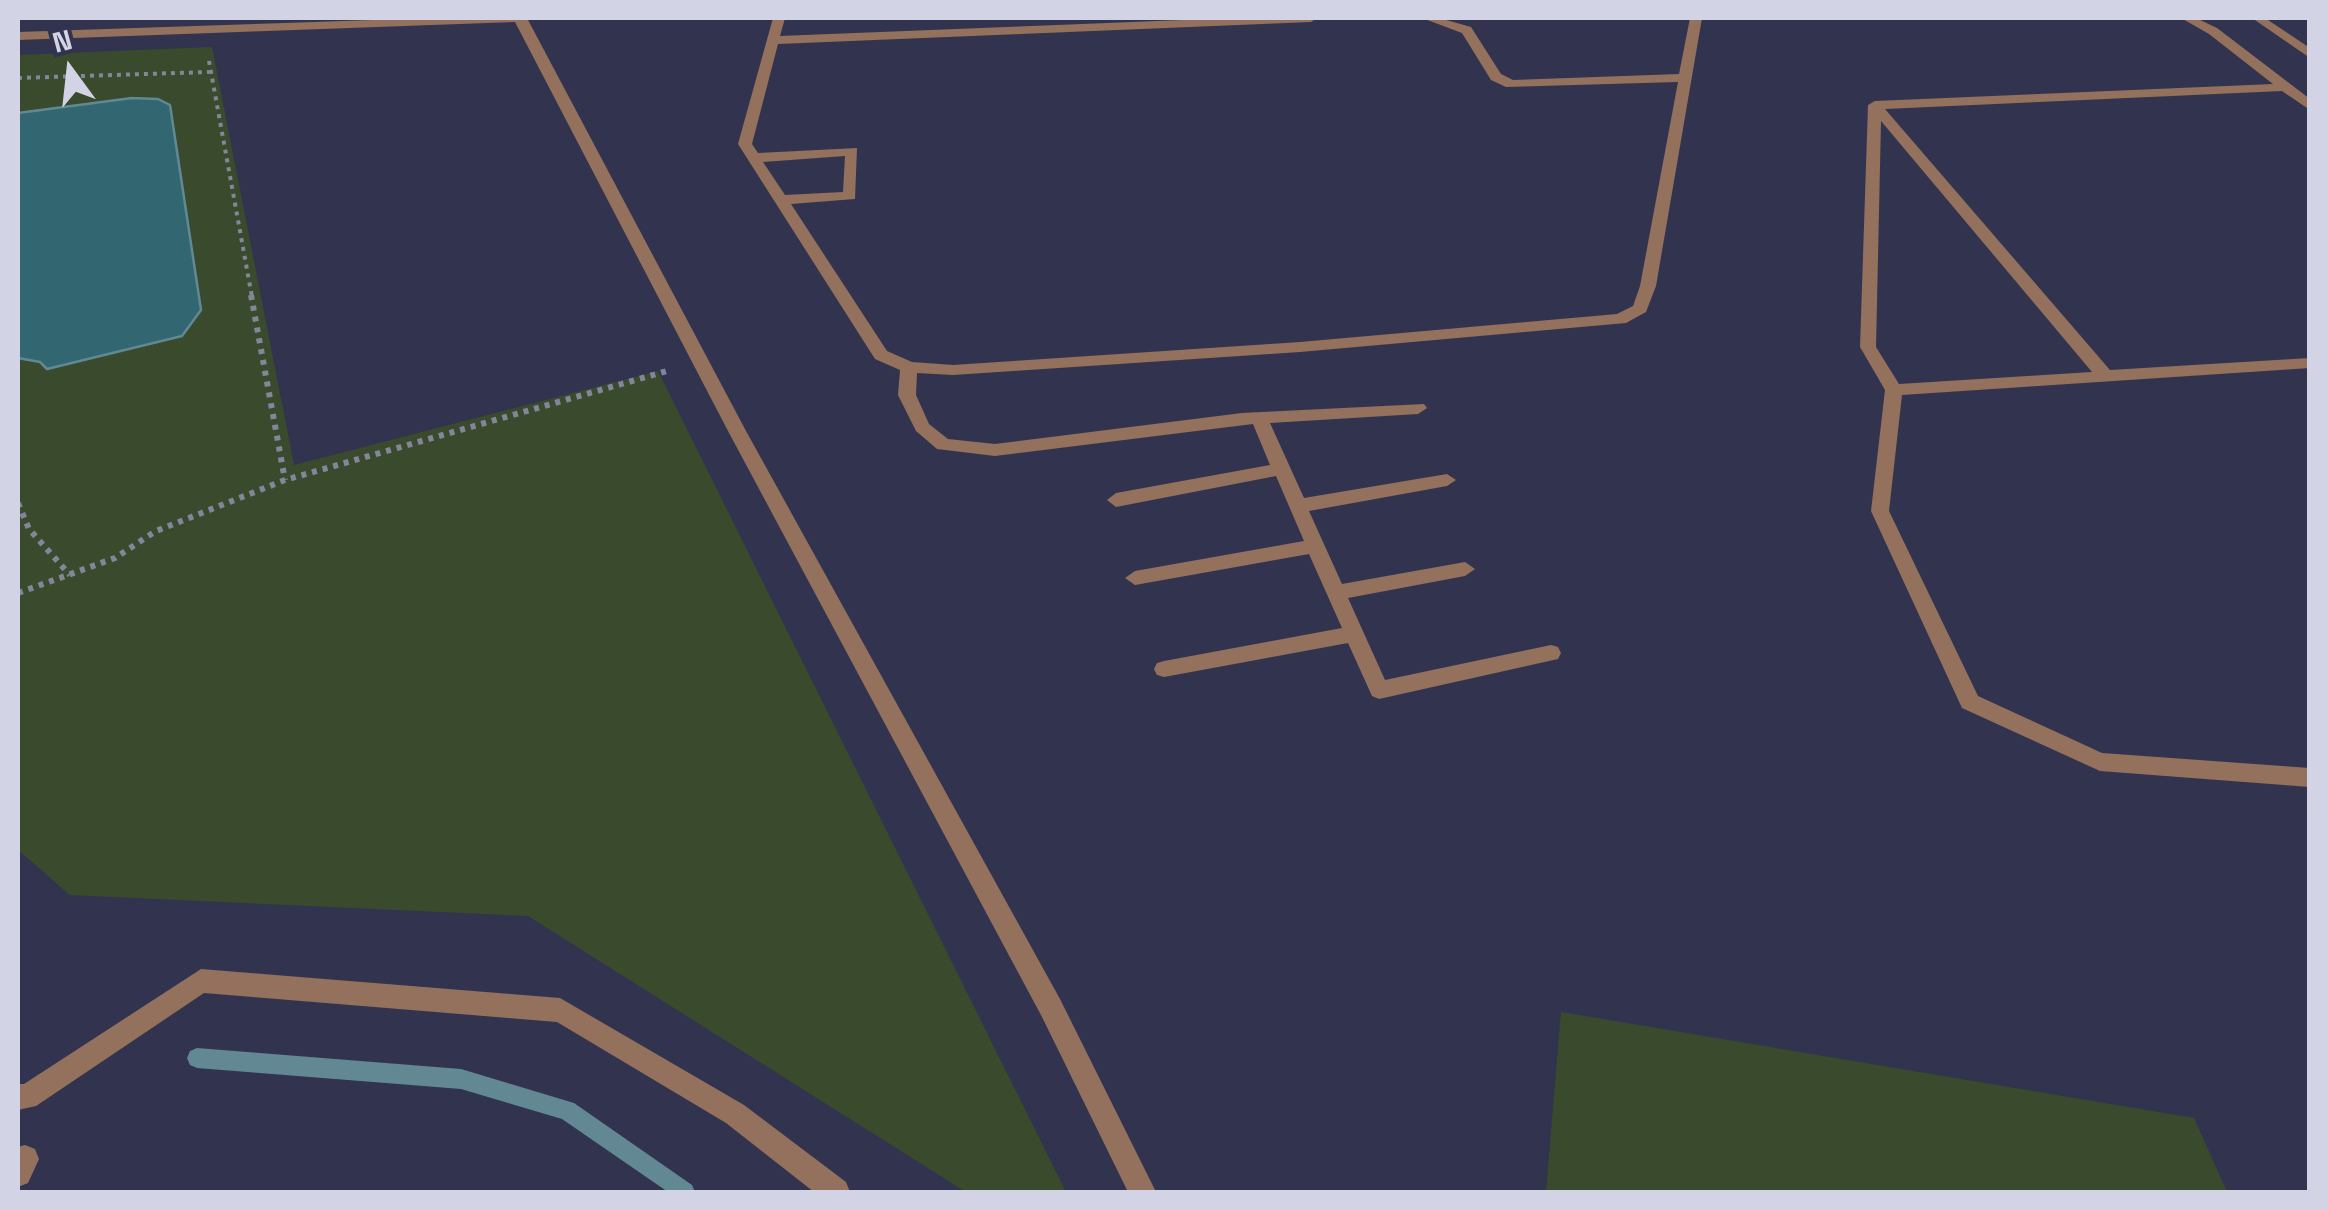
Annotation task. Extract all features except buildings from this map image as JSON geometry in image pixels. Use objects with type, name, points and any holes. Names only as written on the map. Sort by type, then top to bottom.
[{"type":"street","points":[[18,36],[520,18],[1051,1008],[1142,1192]]},
{"type":"street","points":[[779,18],[745,144],[881,355],[909,368],[953,370],[1620,319],[1640,309],[1648,286],[1696,18]]},
{"type":"street","points":[[773,40],[1311,18]]},
{"type":"street","points":[[1428,18],[1468,30],[1496,77],[1511,84],[1685,78]]},
{"type":"street","points":[[2187,18],[2213,31],[2307,102]]},
{"type":"street","points":[[2258,18],[2310,54]]},
{"type":"street","points":[[1874,105],[2284,86]]},
{"type":"street","points":[[1874,105],[2105,376]]},
{"type":"street","points":[[1874,105],[1868,346],[1894,390],[1880,511],[1970,702],[2100,762],[2310,778]]},
{"type":"street","points":[[754,158],[852,152],[850,196],[782,200]]},
{"type":"street","points":[[1894,390],[2310,363]]},
{"type":"street","points":[[909,368],[907,395],[922,427],[943,445],[995,450],[1259,418],[1418,408]]},
{"type":"street","points":[[1259,418],[1378,690],[1551,653]]},
{"type":"street","points":[[1116,500],[1281,469]]},
{"type":"street","points":[[1298,506],[1447,480]]},
{"type":"street","points":[[1135,578],[1315,546]]},
{"type":"street","points":[[1336,593],[1465,569]]},
{"type":"street","points":[[1164,669],[1354,634]]},
{"type":"street","points":[[18,1097],[27,1097],[201,981],[560,1010],[734,1114],[836,1192]]},
{"type":"street","points":[[18,1160],[25,1159],[18,1173]]},
{"type":"path","points":[[208,56],[285,480]]},
{"type":"path","points":[[18,78],[209,72]]},
{"type":"path","points":[[18,593],[115,558],[156,531],[285,480],[668,371]]},
{"type":"path","points":[[18,503],[29,530],[70,575]]},
{"type":"shaded area","points":[[212,47],[294,465],[658,371],[1066,1192],[966,1192],[528,916],[70,895],[18,850],[18,55]]},
{"type":"shaded area","points":[[132,98],[158,99],[170,105],[201,310],[182,336],[47,369],[40,362],[18,358],[18,113]]},
{"type":"shaded area","points":[[1561,1012],[2194,1118],[2227,1192],[1546,1192]]},
{"type":"waterway","points":[[197,1058],[461,1079],[567,1110],[685,1192]]}]
